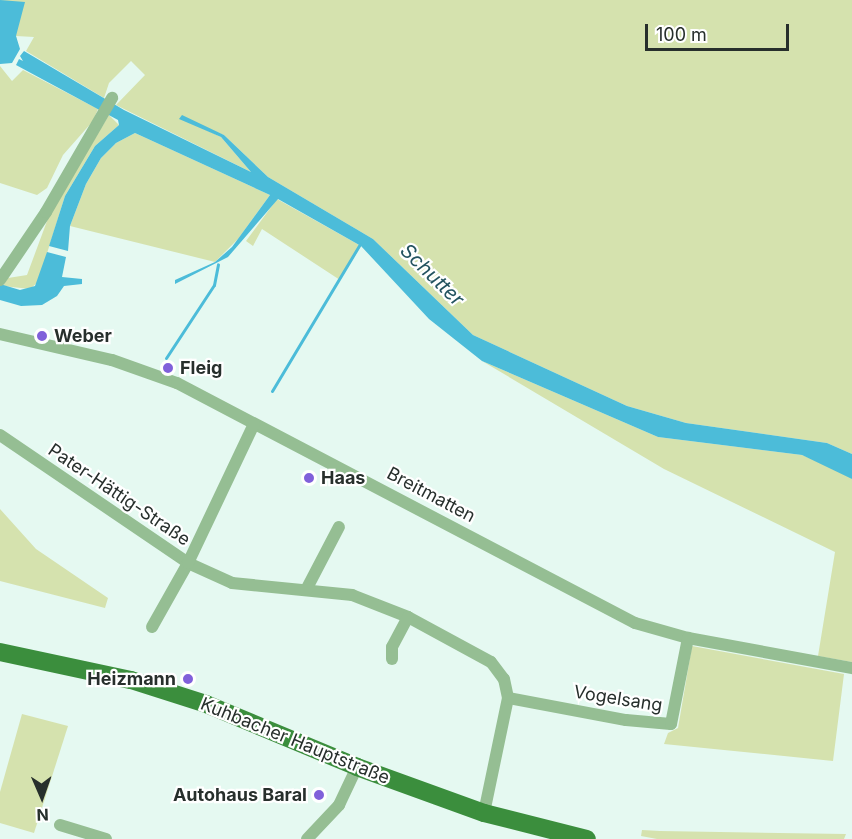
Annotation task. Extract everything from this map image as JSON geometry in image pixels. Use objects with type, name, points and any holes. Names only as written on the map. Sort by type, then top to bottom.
[{"type":"main road","name":"Kuhbacher Hauptstraße","points":[[0,652],[104,673],[172,693],[357,767],[484,813],[587,839]]},
{"type":"street","points":[[0,280],[101,120],[112,98]]},
{"type":"street","name":"Breitmatten","points":[[0,334],[147,371],[254,424],[635,623],[688,638],[852,668]]},
{"type":"street","points":[[254,424],[188,563],[232,583],[352,595],[408,617],[496,667],[504,679],[508,698],[484,813]]},
{"type":"street","name":"Pater-Hättig-Straße","points":[[0,435],[188,563],[152,627]]},
{"type":"street","points":[[306,590],[339,527]]},
{"type":"street","points":[[392,659],[392,647],[408,617]]},
{"type":"street","name":"Vogelsang","points":[[508,698],[626,720],[671,724],[688,638]]},
{"type":"street","points":[[307,839],[344,799],[357,767]]},
{"type":"street","points":[[60,825],[106,839]]},
{"type":"green space","points":[[0,0],[852,0],[852,454],[827,443],[686,423],[627,406],[473,335],[373,239],[268,177],[224,135],[185,120],[221,137],[251,172],[116,105],[145,75],[131,61],[109,83],[104,98],[26,51],[34,37],[16,36],[18,47]]},
{"type":"green space","points":[[0,66],[12,81],[23,70],[98,109],[93,121],[63,155],[47,188],[37,195],[0,183]]},
{"type":"green space","points":[[109,115],[119,125],[95,146],[65,196],[38,282],[30,289],[3,286],[8,278],[27,275],[50,213]]},
{"type":"green space","points":[[135,133],[270,195],[238,239],[215,262],[70,226],[86,184],[101,158],[116,143]]},
{"type":"green space","points":[[277,199],[361,246],[340,280],[262,229],[253,246],[246,241]]},
{"type":"green space","points":[[482,361],[658,437],[802,455],[845,472],[852,479],[852,662],[818,656],[835,552],[664,469]]},
{"type":"green space","points":[[0,509],[36,549],[108,598],[105,608],[0,581]]},
{"type":"green space","points":[[692,646],[844,674],[833,761],[664,744],[668,733],[678,728]]},
{"type":"green space","points":[[22,714],[68,726],[34,833],[0,823],[0,792]]},
{"type":"green space","points":[[642,830],[846,834],[844,839],[657,839],[641,836]]},
{"type":"water","points":[[0,0],[25,2],[16,36],[20,49],[12,63],[0,64]]},
{"type":"water","points":[[24,51],[124,110],[251,172],[221,137],[179,119],[182,115],[224,135],[268,177],[373,239],[473,335],[627,406],[686,423],[827,443],[852,454],[852,479],[802,455],[658,437],[482,361],[429,319],[361,246],[278,199],[228,257],[175,284],[175,280],[215,262],[232,247],[270,195],[135,133],[116,143],[101,158],[86,184],[70,226],[68,251],[49,246],[65,196],[95,146],[119,125],[118,120],[16,65],[19,59],[23,61],[20,56]]},
{"type":"water","points":[[47,252],[66,257],[62,277],[82,279],[82,284],[64,286],[57,296],[42,305],[21,306],[0,300],[0,284],[20,290],[35,286]]},
{"type":"waterway","points":[[272,391],[360,244]]},
{"type":"waterway","points":[[166,358],[214,285],[218,264]]},
{"type":"place","name":"Weber","points":[[42,336]]},
{"type":"place","name":"Fleig","points":[[168,368]]},
{"type":"place","name":"Haas","points":[[309,478]]},
{"type":"place","name":"Heizmann","points":[[188,679]]},
{"type":"place","name":"Autohaus Baral","points":[[319,795]]},
{"type":"water label","name":"Schutter","points":[[432,275]]}]
